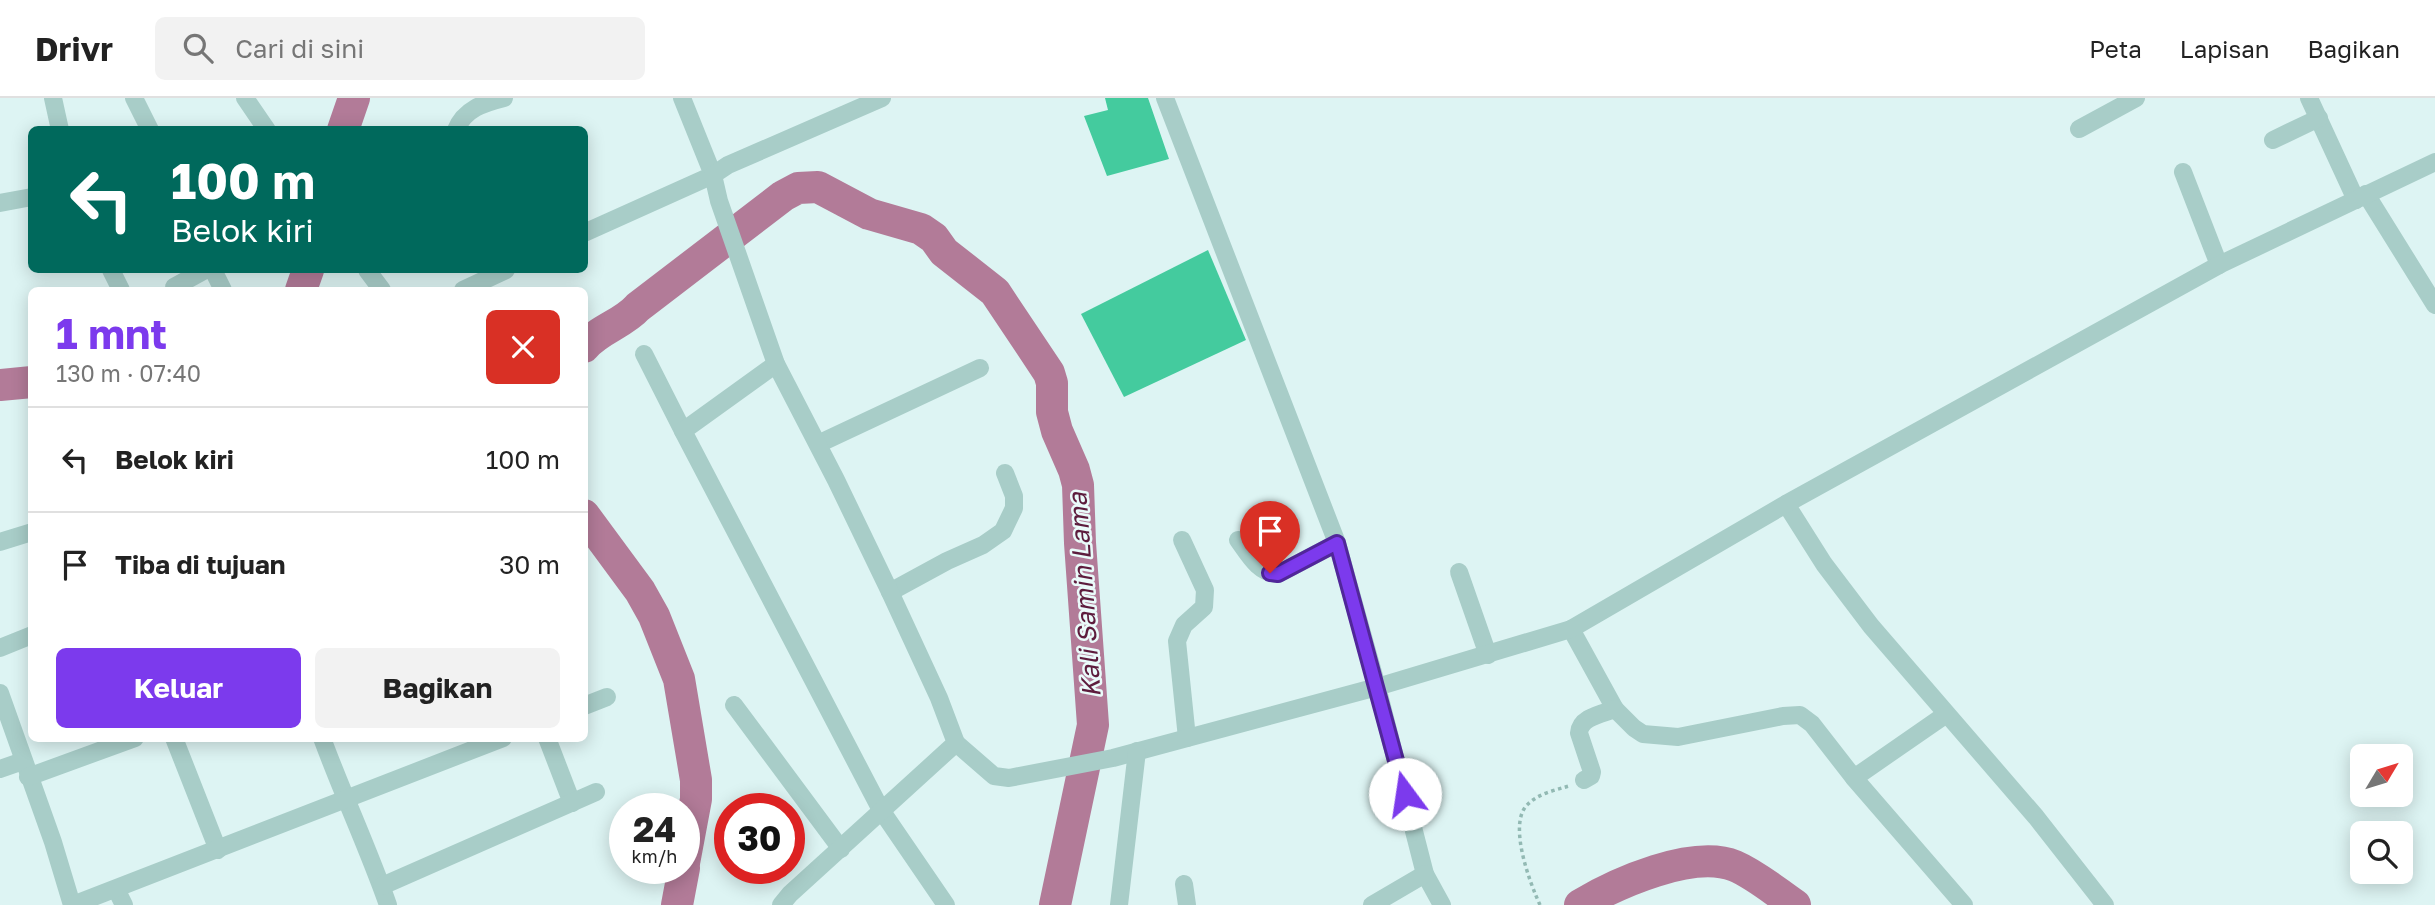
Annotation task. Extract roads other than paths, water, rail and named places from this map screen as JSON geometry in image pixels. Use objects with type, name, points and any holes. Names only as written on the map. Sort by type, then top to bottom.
[{"type":"street","points":[[53,98],[60,126]]},
{"type":"street","points":[[134,98],[148,126]]},
{"type":"street","points":[[245,98],[264,126]]},
{"type":"street","points":[[458,126],[461,119],[481,104],[503,98]]},
{"type":"street","points":[[682,98],[712,175],[776,364],[890,592],[939,698],[956,743],[985,770],[1001,778],[1137,751],[1187,738],[1377,687],[1571,629],[1786,504],[2219,265],[2435,162]]},
{"type":"street","points":[[588,231],[712,175],[729,164],[882,98]]},
{"type":"street","points":[[1165,98],[1337,543],[1425,874],[1443,905]]},
{"type":"street","points":[[2079,129],[2136,98]]},
{"type":"street","points":[[2309,98],[2361,197],[2435,305]]},
{"type":"street","points":[[2273,140],[2319,118]]},
{"type":"street","points":[[2183,172],[2219,265]]},
{"type":"street","points":[[0,203],[28,198]]},
{"type":"street","points":[[174,287],[200,273]]},
{"type":"street","points":[[469,287],[500,273]]},
{"type":"street","points":[[643,354],[881,810],[947,905]]},
{"type":"street","points":[[683,432],[776,364]]},
{"type":"street","points":[[818,444],[980,368]]},
{"type":"street","points":[[890,592],[983,545],[1003,531],[1014,508],[1014,496],[1005,473]]},
{"type":"street","points":[[1786,504],[1849,598],[1945,715],[2036,817],[2105,905]]},
{"type":"street","points":[[0,542],[28,533]]},
{"type":"street","points":[[1182,540],[1205,590],[1204,607],[1184,625],[1177,641],[1187,738]]},
{"type":"street","points":[[1238,540],[1256,564],[1270,573],[1278,574],[1337,543]]},
{"type":"street","points":[[1459,572],[1488,655]]},
{"type":"street","points":[[1571,629],[1615,709],[1643,734],[1678,737],[1800,715],[1812,724],[1854,778],[1964,905]]},
{"type":"street","points":[[0,648],[28,637]]},
{"type":"street","points":[[0,693],[53,842],[72,905],[120,897],[218,850],[346,801],[463,745]]},
{"type":"street","points":[[588,704],[607,697]]},
{"type":"street","points":[[734,705],[841,849]]},
{"type":"street","points":[[1584,780],[1592,772],[1579,733],[1580,727],[1585,720],[1615,709]]},
{"type":"street","points":[[1854,778],[1945,715]]},
{"type":"street","points":[[0,769],[26,769],[121,742]]},
{"type":"street","points":[[176,742],[218,850]]},
{"type":"street","points":[[324,742],[368,849],[382,899],[596,792]]},
{"type":"street","points":[[549,742],[572,803]]},
{"type":"street","points":[[781,905],[956,743]]},
{"type":"street","points":[[1119,905],[1137,751]]},
{"type":"street","points":[[1372,905],[1425,874]]},
{"type":"street","points":[[1184,884],[1187,905]]},
{"type":"waterway","name":"Kali Samin Lama","points":[[344,126],[354,98]]},
{"type":"waterway","name":"Kali Samin Lama","points":[[588,343],[632,313],[783,196],[798,188],[818,187],[869,214],[921,229],[934,238],[944,252],[995,292],[1049,373],[1052,383],[1052,412],[1078,485],[1093,725],[1055,905]]},
{"type":"waterway","name":"Kali Samin Lama","points":[[302,287],[307,273]]},
{"type":"waterway","name":"Kali Samin Lama","points":[[0,385],[28,382]]},
{"type":"waterway","name":"Kali Samin Lama","points":[[588,520],[640,591],[654,616],[679,679],[696,793]]},
{"type":"waterway","name":"Kali Samin Lama","points":[[1580,905],[1634,879],[1677,865],[1698,862],[1718,862],[1735,866],[1795,905]]},
{"type":"waterway","name":"Kali Samin Lama","points":[[677,905],[681,884]]}]
